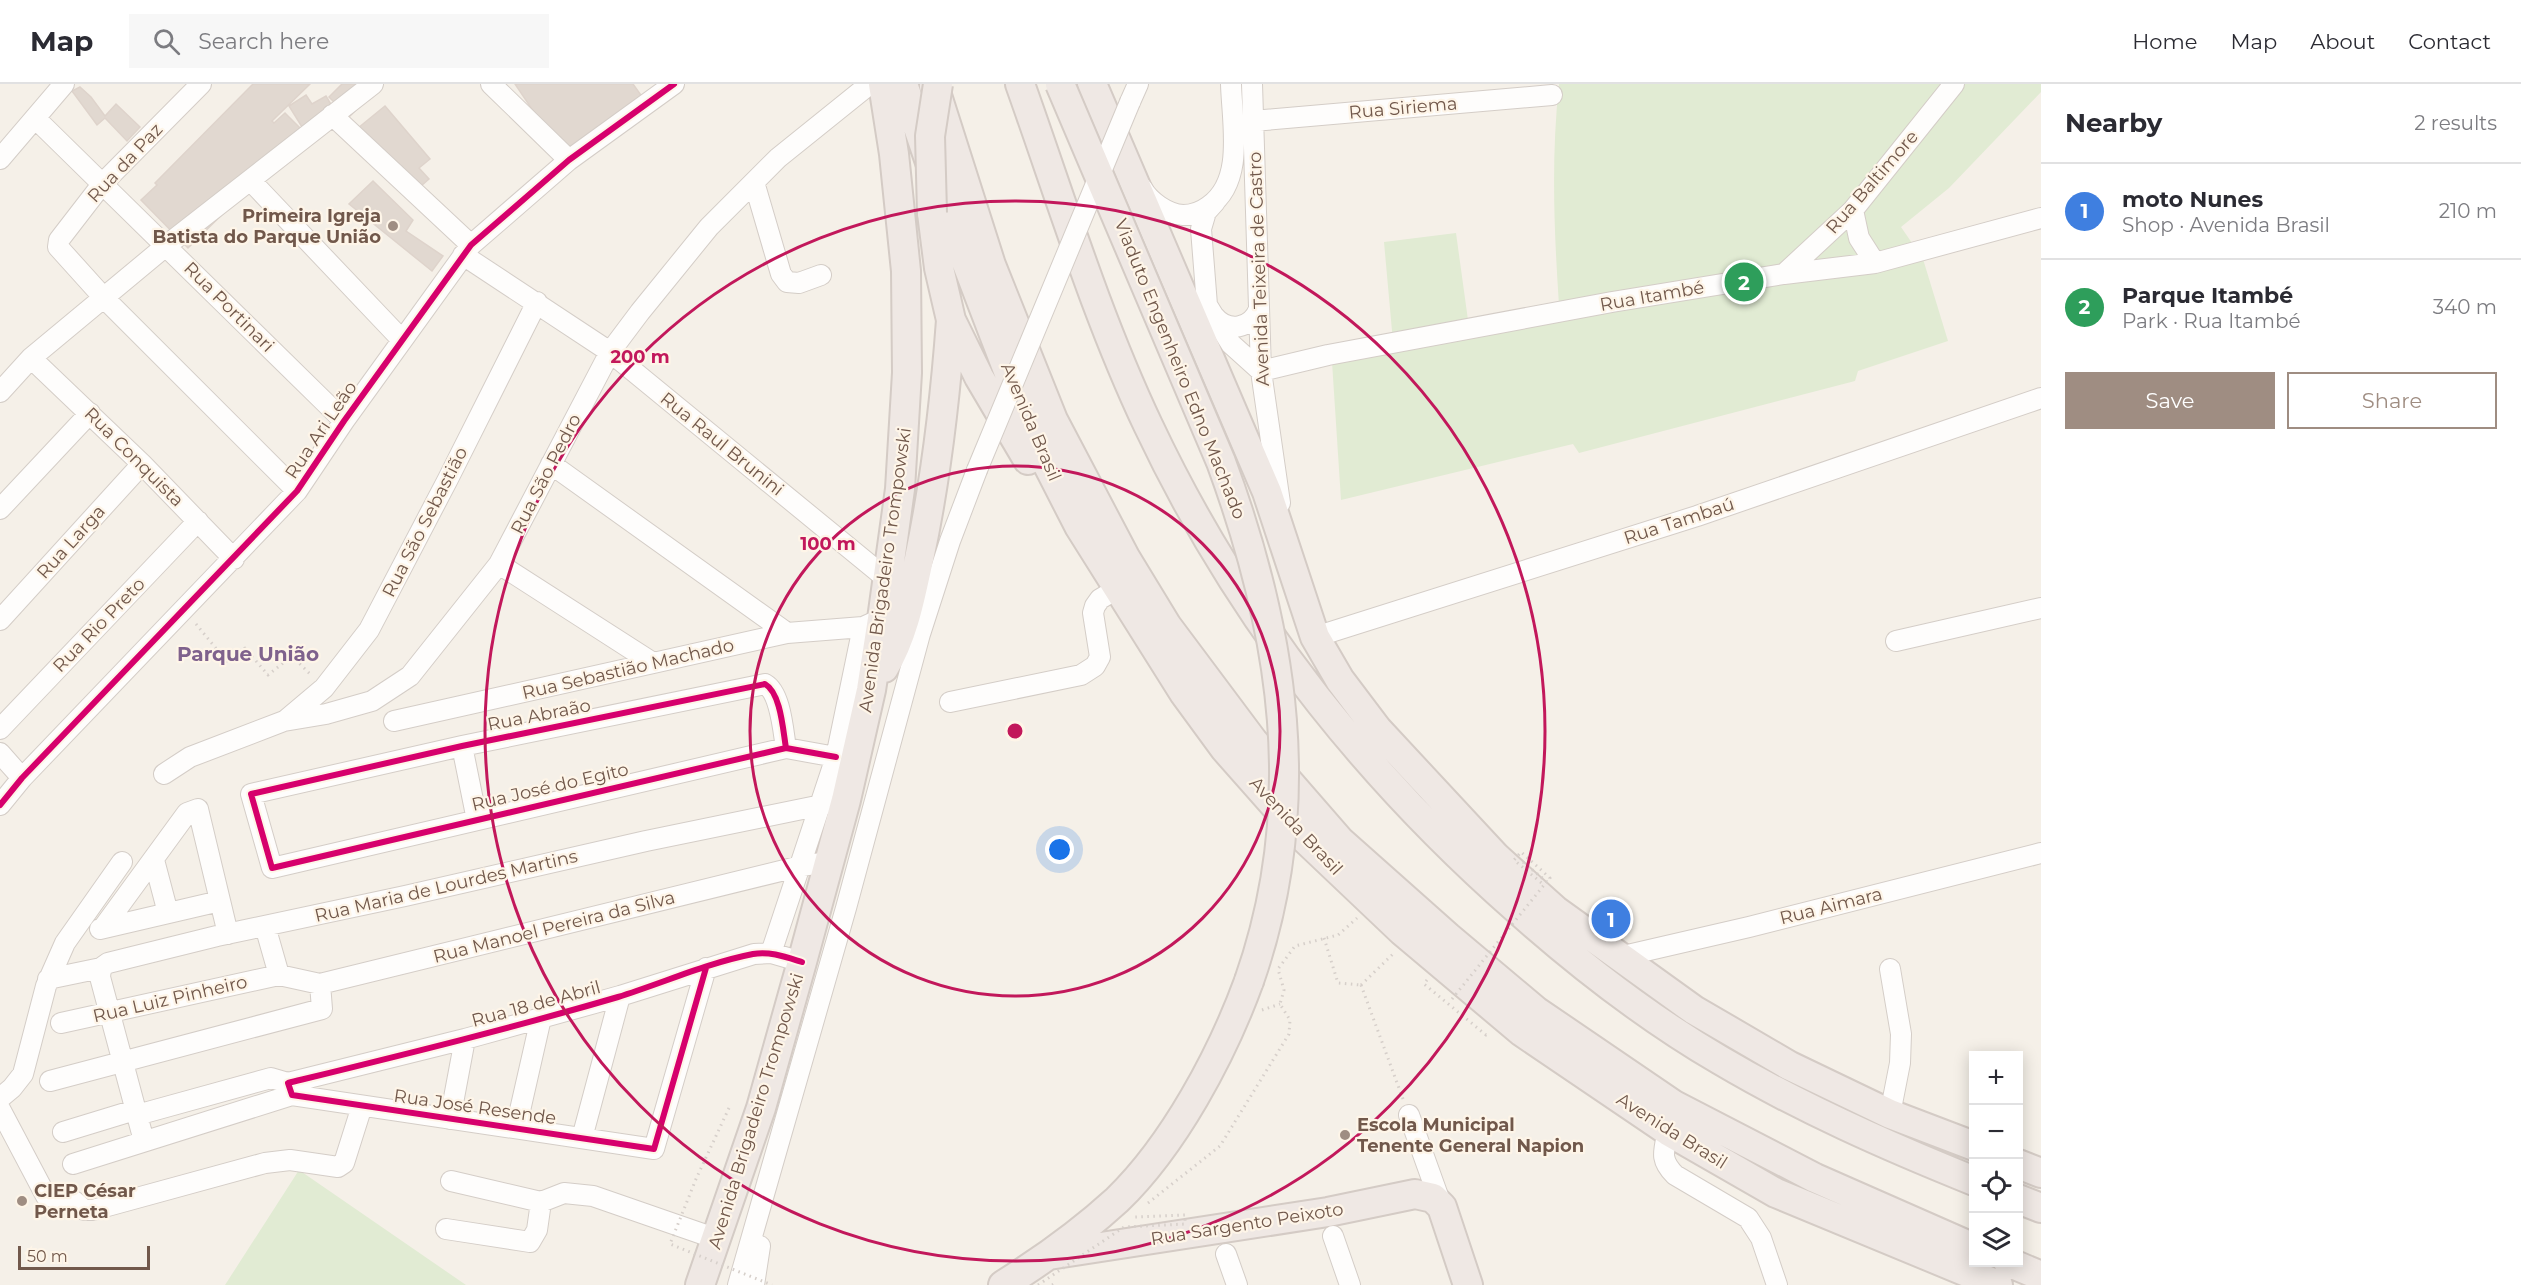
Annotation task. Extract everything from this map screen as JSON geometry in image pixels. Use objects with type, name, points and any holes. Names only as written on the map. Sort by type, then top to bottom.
[{"type":"highway","name":"Avenida Brasil","points":[[903,84],[949,217],[1033,436],[1078,526],[1184,693],[1225,749],[1334,868],[1451,974],[1522,1032],[1668,1131],[1776,1193],[1998,1285]]},
{"type":"highway","name":"Avenida Brasil","points":[[936,84],[991,265],[1053,420],[1125,557],[1167,626],[1253,741],[1340,841],[1536,1011],[1674,1105],[1815,1178],[1969,1246]]},
{"type":"highway","points":[[936,84],[930,136],[932,213],[951,320],[979,377],[1017,443],[1044,485],[1078,526]]},
{"type":"highway","points":[[1020,84],[1078,256],[1124,371],[1181,490],[1255,615],[1356,749],[1443,842],[1499,894],[1550,939],[1656,1019],[1718,1059],[1770,1088],[1888,1147],[1969,1179]]},
{"type":"highway","name":"Viaduto Engenheiro Edno Machado","points":[[1049,1255],[1117,1199],[1161,1147],[1191,1102],[1221,1049],[1249,981],[1269,912],[1281,832],[1285,756],[1281,706],[1270,627],[1243,522],[1060,84]]},
{"type":"highway","points":[[1092,84],[1243,432],[1267,492],[1315,637],[1341,680],[1377,729],[1496,857],[1555,910],[1694,1010],[1790,1066],[1890,1114],[1969,1144]]},
{"type":"highway","name":"Avenida Brigadeiro Trompowski","points":[[700,1285],[760,1108],[829,862],[833,804],[871,690],[872,623],[887,579],[900,489],[907,373],[906,271],[894,154],[870,85]]},
{"type":"highway","points":[[871,690],[889,659],[902,628],[916,572],[943,422],[951,320]]},
{"type":"highway","points":[[2023,1166],[2041,1173]]},
{"type":"highway","name":"Rua Sargento Peixoto","points":[[1049,1255],[1328,1212],[1415,1194],[1433,1198],[1442,1207]]},
{"type":"highway","points":[[2023,1201],[2041,1208]]},
{"type":"highway","points":[[1442,1207],[1468,1285]]},
{"type":"highway","points":[[1003,1285],[1049,1255]]},
{"type":"highway","points":[[2018,1267],[2041,1276]]},
{"type":"street","points":[[0,159],[64,84]]},
{"type":"street","name":"Rua da Paz","points":[[104,298],[58,247],[59,240],[103,183],[201,84]]},
{"type":"street","points":[[0,392],[31,358],[166,245],[373,84]]},
{"type":"street","points":[[491,84],[569,160]]},
{"type":"street","name":"Rua Ari Leão","points":[[0,805],[22,778],[297,491],[344,421],[467,250],[649,91],[674,84]]},
{"type":"street","points":[[738,1285],[846,908],[920,634],[950,541],[977,470],[1138,84]]},
{"type":"street","name":"Avenida Teixeira de Castro","points":[[1211,312],[1206,298],[1202,229],[1206,212],[1231,179],[1234,164],[1231,84]]},
{"type":"street","name":"Avenida Teixeira de Castro","points":[[1252,84],[1261,371],[1289,561]]},
{"type":"street","name":"Rua Baltimore","points":[[1784,274],[1853,210],[1954,84]]},
{"type":"street","name":"Rua São Pedro","points":[[164,774],[190,757],[284,721],[348,709],[372,701],[410,675],[499,564],[610,352],[709,227],[777,158],[870,85]]},
{"type":"street","name":"Rua Siriema","points":[[1253,121],[1552,95]]},
{"type":"street","name":"Rua Raul Brunini","points":[[332,115],[467,250],[610,352],[887,579]]},
{"type":"street","name":"Rua Portinari","points":[[35,118],[344,421]]},
{"type":"street","points":[[1120,151],[1146,196],[1167,210],[1189,215],[1215,202]]},
{"type":"street","points":[[250,180],[402,340]]},
{"type":"street","points":[[753,182],[781,274],[787,282],[799,283],[821,275]]},
{"type":"street","points":[[1853,210],[1859,238],[1875,263]]},
{"type":"street","name":"Rua Itambé","points":[[1261,371],[1328,355],[1612,302],[1784,274],[1875,263],[2041,218]]},
{"type":"street","points":[[104,298],[297,491]]},
{"type":"street","name":"Rua São Sebastião","points":[[284,721],[324,688],[369,630],[537,302]]},
{"type":"street","points":[[1211,312],[1224,324],[1237,327],[1253,321],[1259,309]]},
{"type":"street","points":[[1211,312],[1231,344],[1261,371]]},
{"type":"street","name":"Rua Conquista","points":[[31,358],[90,412],[234,559]]},
{"type":"street","name":"Rua Tambaú","points":[[1315,637],[1697,516],[2040,401]]},
{"type":"street","points":[[0,509],[90,412]]},
{"type":"street","name":"Rua Larga","points":[[0,620],[142,464]]},
{"type":"street","points":[[551,464],[787,633]]},
{"type":"street","name":"Rua Rio Preto","points":[[0,729],[198,521]]},
{"type":"street","points":[[499,564],[653,663]]},
{"type":"street","points":[[950,702],[1080,675],[1095,666],[1100,657],[1093,613],[1100,599],[1117,589]]},
{"type":"street","points":[[1896,641],[2041,608]]},
{"type":"street","points":[[771,953],[801,866],[833,804],[836,757],[872,623]]},
{"type":"street","name":"Rua Sebastião Machado","points":[[394,721],[787,633],[872,623]]},
{"type":"street","name":"Rua Abraão","points":[[272,868],[251,794],[462,746],[765,684],[772,688],[777,697],[786,748]]},
{"type":"street","points":[[462,746],[477,820]]},
{"type":"street","name":"Rua José do Egito","points":[[272,868],[786,748],[836,757]]},
{"type":"street","points":[[0,753],[22,778]]},
{"type":"street","name":"Rua Maria de Lourdes Martins","points":[[48,979],[101,968],[108,963],[228,934],[646,841],[833,804]]},
{"type":"street","points":[[220,901],[98,930],[188,813],[198,809],[228,934]]},
{"type":"street","name":"Rua Aimara","points":[[1619,957],[1749,927],[2041,853]]},
{"type":"street","points":[[154,860],[168,913]]},
{"type":"street","points":[[0,1098],[23,1074],[48,979],[65,943],[122,862]]},
{"type":"street","name":"Rua Manoel Pereira da Silva","points":[[279,975],[320,984],[801,866],[829,862]]},
{"type":"street","points":[[266,926],[279,975]]},
{"type":"street","name":"Rua 18 de Abril","points":[[290,1089],[620,996],[754,954],[771,953],[802,962]]},
{"type":"street","points":[[101,968],[100,977],[144,1142]]},
{"type":"street","name":"Rua José Resende","points":[[73,1164],[144,1142],[290,1089],[362,1106],[654,1149],[706,968]]},
{"type":"street","points":[[1890,969],[1901,1034],[1900,1063],[1890,1114]]},
{"type":"street","name":"Rua Luiz Pinheiro","points":[[61,1023],[279,975]]},
{"type":"street","points":[[50,1081],[322,1009],[320,984]]},
{"type":"street","points":[[582,1138],[620,996]]},
{"type":"street","points":[[516,1128],[541,1018]]},
{"type":"street","points":[[450,1119],[465,1039]]},
{"type":"street","points":[[63,1132],[271,1078],[290,1089]]},
{"type":"street","points":[[0,1109],[46,1196],[74,1201],[84,1210],[93,1210],[265,1163],[290,1160],[338,1167],[344,1163],[362,1106]]},
{"type":"street","points":[[1409,1115],[1442,1207]]},
{"type":"street","points":[[1668,1131],[1663,1157],[1666,1166],[1675,1174],[1748,1218],[1761,1238],[1777,1285]]},
{"type":"street","points":[[451,1181],[541,1202],[564,1193],[593,1196],[717,1239]]},
{"type":"street","points":[[754,1285],[768,1186]]},
{"type":"street","points":[[446,1229],[530,1242],[537,1230],[541,1202]]},
{"type":"street","points":[[1333,1236],[1350,1285]]},
{"type":"street","points":[[1226,1254],[1237,1285]]},
{"type":"path","points":[[185,610],[228,663],[245,648],[268,675],[292,656],[324,688]]},
{"type":"path","points":[[1452,999],[1544,885],[1514,860],[1521,852],[1550,878],[1547,882],[1524,862]]},
{"type":"path","points":[[1144,1206],[1220,1146],[1289,1034],[1290,1020],[1281,1004],[1284,990],[1278,969],[1295,946],[1338,935],[1363,913]]},
{"type":"path","points":[[1324,938],[1338,983],[1361,985],[1409,1115]]},
{"type":"path","points":[[729,1108],[696,1179],[670,1244],[772,1285]]},
{"type":"path","points":[[1038,1285],[1124,1227],[1185,1224],[1185,1215],[1134,1217]]},
{"type":"green space","points":[[1559,84],[2041,84],[2041,92],[1949,188],[1901,227],[1923,259],[1948,341],[1858,371],[1855,381],[1579,453],[1573,444],[1341,500],[1332,362],[1393,342],[1384,242],[1456,233],[1468,320],[1559,305],[1554,194]]},
{"type":"green space","points":[[299,1170],[466,1285],[225,1285]]},
{"type":"building","points":[[253,84],[310,84],[272,121],[274,123],[285,113],[305,133],[188,248],[141,200]]},
{"type":"building","points":[[342,84],[382,84],[349,117],[329,97]]},
{"type":"building","points":[[515,84],[633,84],[648,105],[567,161]]},
{"type":"building","points":[[80,87],[91,97],[105,116],[116,104],[140,127],[127,141],[105,118],[97,125],[72,91]]},
{"type":"building","points":[[306,95],[312,104],[326,96],[341,121],[310,140],[289,106]]},
{"type":"building","points":[[385,106],[430,159],[419,168],[429,179],[413,193],[358,128]]},
{"type":"building","name":"Primeira Igreja Batista do Parque União","points":[[373,181],[413,220],[406,231],[443,256],[432,271],[349,204]]},
{"type":"cycle path","points":[[0,805],[22,778],[297,491],[344,421],[471,245],[569,160],[674,84]]},
{"type":"cycle path","points":[[786,748],[778,704],[775,695],[765,684],[462,746],[251,794],[272,868],[786,748],[836,757]]},
{"type":"cycle path","points":[[706,968],[654,1149],[292,1095],[288,1083],[577,1009],[736,958],[766,953],[802,962]]},
{"type":"place","name":"Primeira Igreja Batista do Parque União","points":[[393,226]]},
{"type":"place","name":"Parque Itambé","points":[[1744,282]]},
{"type":"place","name":"moto Nunes","points":[[1611,919]]},
{"type":"place","name":"Escola Municipal Tenente General Napion","points":[[1345,1135]]},
{"type":"place","name":"CIEP César Perneta","points":[[22,1201]]},
{"type":"district","name":"Parque União","points":[[248,654]]}]
